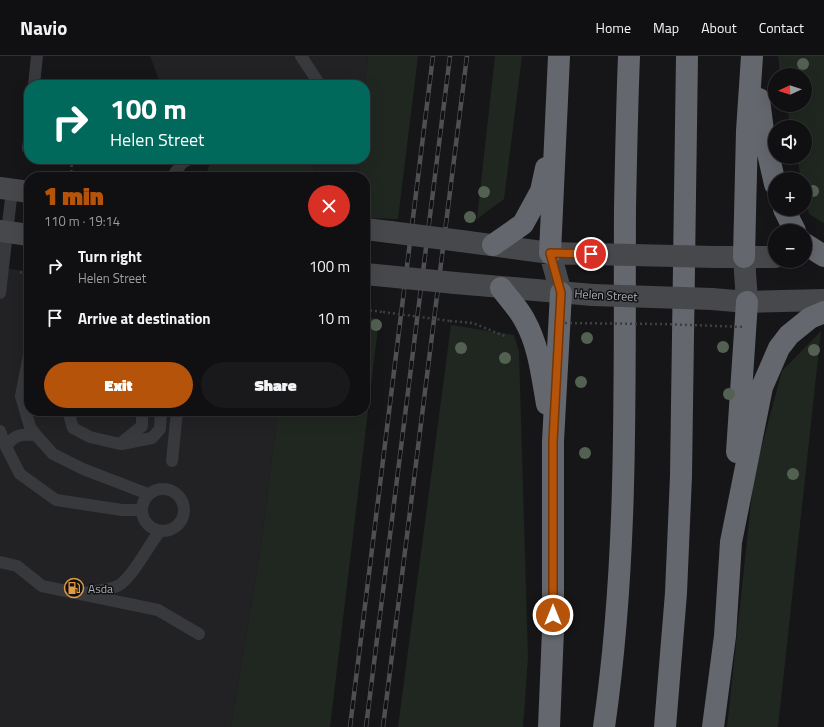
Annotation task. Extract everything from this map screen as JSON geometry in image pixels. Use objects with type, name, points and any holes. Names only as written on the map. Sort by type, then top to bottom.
[{"type":"highway","points":[[550,253],[560,56]]},
{"type":"highway","points":[[604,727],[617,615],[625,445],[625,206],[629,56]]},
{"type":"highway","points":[[665,727],[676,593],[681,476],[688,56]]},
{"type":"highway","points":[[744,257],[747,131],[752,56]]},
{"type":"highway","points":[[757,56],[763,131],[772,172]]},
{"type":"highway","points":[[493,245],[523,224],[541,191],[558,110]]},
{"type":"highway","points":[[812,248],[824,256]]},
{"type":"highway","points":[[501,288],[524,319],[539,358],[553,441]]},
{"type":"highway","points":[[549,727],[553,630],[553,441],[561,293]]},
{"type":"highway","points":[[713,727],[724,636],[747,302]]},
{"type":"highway","points":[[731,542],[762,386],[769,367],[778,348],[789,335],[810,318],[824,312]]},
{"type":"street","points":[[370,230],[550,253],[768,257]]},
{"type":"street","points":[[4,232],[24,234]]},
{"type":"street","points":[[550,253],[561,293]]},
{"type":"street","points":[[812,257],[824,256]]},
{"type":"street","points":[[744,257],[747,302]]},
{"type":"street","name":"Helen Street","points":[[375,275],[561,293],[712,299],[747,302],[824,300]]},
{"type":"lane","points":[[35,80],[37,56]]},
{"type":"lane","points":[[301,56],[317,80]]},
{"type":"lane","points":[[0,293],[4,232],[14,190]]},
{"type":"lane","points":[[24,384],[22,396],[24,404]]},
{"type":"lane","points":[[27,416],[30,427],[53,454],[83,470],[148,494]]},
{"type":"lane","points":[[70,416],[74,428],[90,438],[120,444],[152,438],[160,429],[161,416]]},
{"type":"lane","points":[[120,444],[142,426],[142,416]]},
{"type":"lane","points":[[172,462],[177,416]]},
{"type":"lane","points":[[0,431],[6,447],[20,474],[56,500],[122,510],[141,510]]},
{"type":"lane","points":[[6,447],[10,440],[18,435],[36,435]]},
{"type":"lane","points":[[161,488],[175,492],[180,498],[184,508],[183,515],[178,525],[171,529],[160,531],[152,529],[146,524],[142,518],[141,510],[144,500],[148,494],[161,488]]},
{"type":"lane","points":[[79,594],[117,587],[134,569],[150,542],[160,531]]},
{"type":"lane","points":[[0,562],[17,566],[42,586],[158,610],[199,634]]},
{"type":"path","points":[[370,311],[473,323],[512,339],[529,329]]},
{"type":"path","points":[[560,324],[662,324],[746,327]]},
{"type":"shaded area","points":[[150,56],[368,56],[366,80],[159,80]]},
{"type":"shaded area","points":[[368,56],[418,56],[398,219],[370,218],[370,172],[359,172],[358,164],[370,164],[370,80],[366,80]]},
{"type":"shaded area","points":[[495,56],[522,56],[504,199],[477,219]]},
{"type":"shaded area","points":[[778,56],[824,56],[824,223],[812,216],[812,172],[800,172],[798,164],[812,164],[812,120],[789,120],[788,112],[812,112],[812,68],[779,68]]},
{"type":"shaded area","points":[[211,164],[313,164],[315,172],[207,172]]},
{"type":"shaded area","points":[[313,164],[358,164],[359,172],[315,172]]},
{"type":"shaded area","points":[[0,267],[24,271],[24,416],[277,416],[260,553],[231,727],[0,727]]},
{"type":"shaded area","points":[[370,318],[379,319],[370,394]]},
{"type":"shaded area","points":[[451,325],[514,335],[519,352],[528,658],[523,727],[398,727]]},
{"type":"shaded area","points":[[821,331],[778,727],[727,727],[754,475],[782,371]]},
{"type":"shaded area","points":[[277,416],[367,416],[330,727],[231,727],[260,553]]},
{"type":"railway","points":[[350,727],[433,56]]},
{"type":"railway","points":[[366,727],[450,56]]},
{"type":"railway","points":[[383,727],[467,56]]},
{"type":"place","name":"Asda","points":[[74,588]]},
{"type":"route","points":[[553,615],[553,441],[561,293],[550,253],[591,254]]}]
